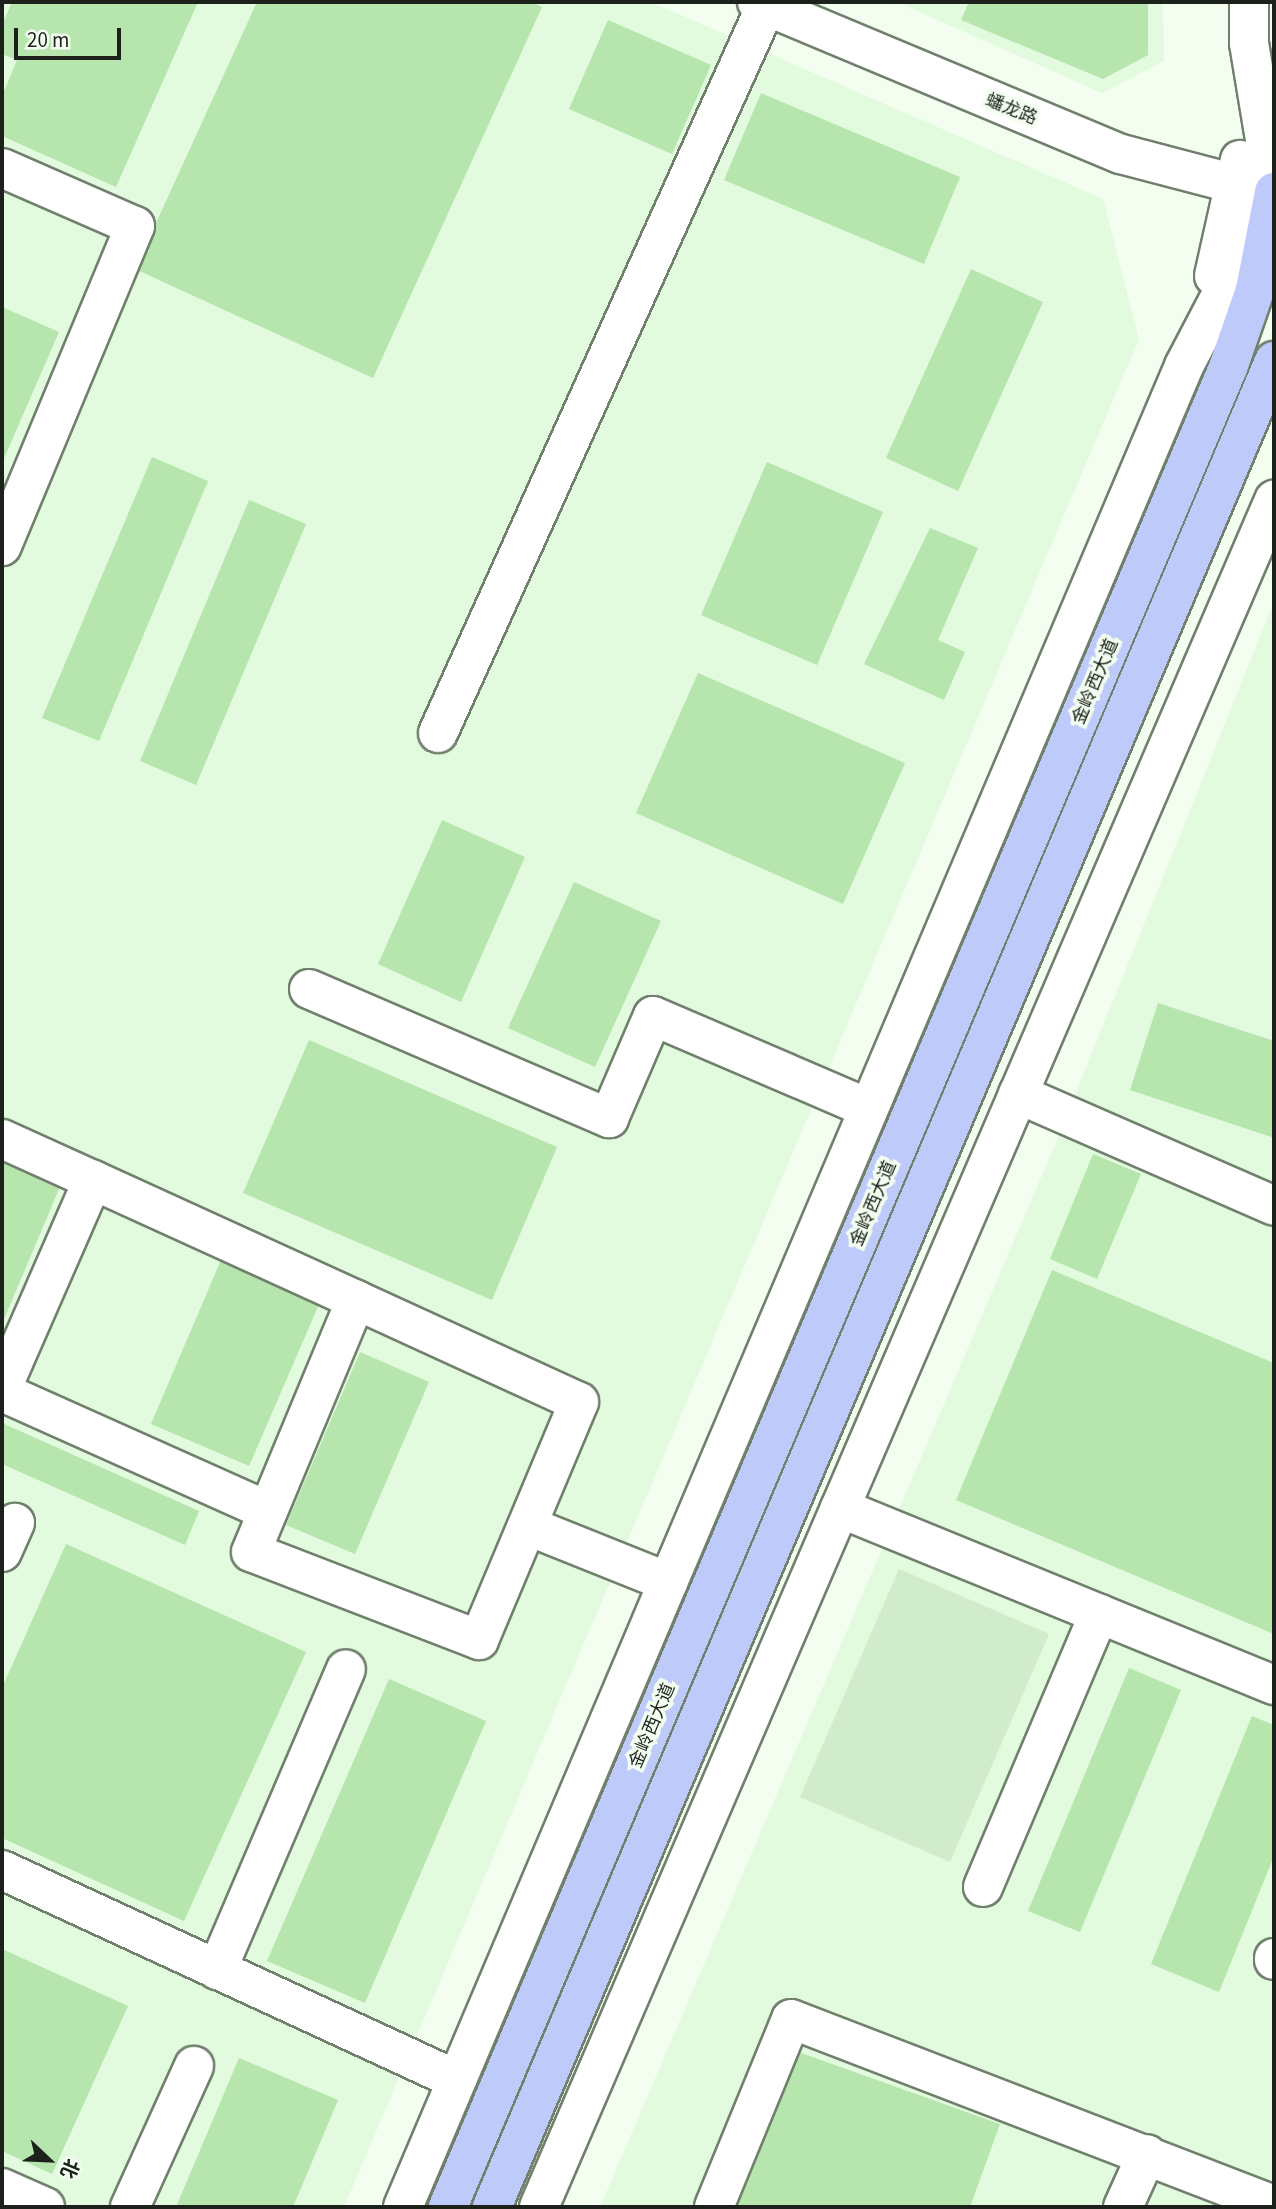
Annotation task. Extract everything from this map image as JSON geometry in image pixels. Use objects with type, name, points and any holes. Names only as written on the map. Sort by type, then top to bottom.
[{"type":"main road","name":"金岭西大道","points":[[449,2207],[1228,368],[1255,290],[1274,193]]},
{"type":"main road","name":"金岭西大道","points":[[492,2207],[1274,361]]},
{"type":"street","points":[[1184,366],[1221,253],[1236,184],[1249,43],[1249,2]]},
{"type":"street","points":[[438,733],[761,4]]},
{"type":"street","name":"蟠龙路","points":[[761,4],[1121,154],[1274,193]]},
{"type":"street","points":[[402,2207],[1184,366],[1274,193],[1249,43]]},
{"type":"street","points":[[2,168],[135,226],[2,546]]},
{"type":"street","points":[[539,2207],[1274,499]]},
{"type":"street","points":[[309,989],[609,1118],[653,1016],[868,1108]]},
{"type":"street","points":[[1018,1094],[1274,1206]]},
{"type":"street","points":[[2,1139],[93,1180],[356,1300],[579,1402],[479,1640],[251,1552],[356,1300]]},
{"type":"street","points":[[93,1180],[2,1390],[268,1511]]},
{"type":"street","points":[[840,1508],[1274,1685]]},
{"type":"street","points":[[527,1526],[668,1582]]},
{"type":"street","points":[[983,1887],[1099,1614]]},
{"type":"street","points":[[218,1969],[346,1669]]},
{"type":"street","points":[[2,1870],[457,2080]]},
{"type":"street","points":[[714,2207],[792,2020],[1147,2154],[1274,2205]]},
{"type":"street","points":[[130,2207],[194,2066]]},
{"type":"street","points":[[1124,2207],[1147,2154]]},
{"type":"street","points":[[2,2188],[45,2207]]},
{"type":"shaded area","points":[[2,2],[651,2],[1103,199],[1139,339],[344,2207],[2,2207]]},
{"type":"shaded area","points":[[897,2],[1163,2],[1164,61],[1102,93]]},
{"type":"shaded area","points":[[1274,602],[1274,2207],[600,2207],[1052,1152]]},
{"type":"shaded area","points":[[899,1569],[1049,1634],[950,1862],[800,1797]]},
{"type":"building","points":[[12,2],[198,2],[116,187],[2,136],[2,96],[17,60],[2,54],[2,25]]},
{"type":"building","points":[[257,2],[531,2],[542,7],[373,378],[135,269]]},
{"type":"building","points":[[969,2],[1148,2],[1148,55],[1103,79],[961,20]]},
{"type":"building","points":[[608,20],[711,65],[672,154],[569,109]]},
{"type":"building","points":[[761,93],[960,177],[924,264],[724,180]]},
{"type":"building","points":[[971,269],[1043,302],[958,491],[886,458]]},
{"type":"building","points":[[2,307],[59,332],[2,463]]},
{"type":"building","points":[[152,457],[208,481],[99,741],[42,718]]},
{"type":"building","points":[[767,462],[883,512],[817,665],[701,615]]},
{"type":"building","points":[[249,500],[306,524],[196,785],[140,761]]},
{"type":"building","points":[[930,528],[978,548],[938,640],[965,652],[944,700],[864,664]]},
{"type":"building","points":[[698,673],[905,763],[843,904],[636,813]]},
{"type":"building","points":[[442,820],[525,857],[461,1002],[378,964]]},
{"type":"building","points":[[574,882],[661,921],[595,1067],[508,1028]]},
{"type":"building","points":[[1158,1003],[1274,1041],[1274,1138],[1130,1090]]},
{"type":"building","points":[[309,1040],[557,1147],[492,1300],[243,1193]]},
{"type":"building","points":[[1093,1154],[1141,1174],[1097,1279],[1050,1259]]},
{"type":"building","points":[[2,1156],[62,1182],[2,1324]]},
{"type":"building","points":[[221,1260],[320,1302],[249,1466],[151,1424]]},
{"type":"building","points":[[1052,1270],[1274,1363],[1274,1634],[956,1500]]},
{"type":"building","points":[[360,1352],[429,1382],[355,1554],[286,1525]]},
{"type":"building","points":[[2,1423],[199,1511],[185,1545],[2,1464]]},
{"type":"building","points":[[66,1544],[306,1652],[184,1921],[2,1838],[2,1688]]},
{"type":"building","points":[[1129,1668],[1181,1690],[1080,1932],[1028,1911]]},
{"type":"building","points":[[389,1679],[486,1721],[365,2003],[267,1961]]},
{"type":"building","points":[[1252,1716],[1274,1725],[1274,1856],[1219,1992],[1151,1964]]},
{"type":"building","points":[[2,1949],[128,2006],[52,2174],[2,2151]]},
{"type":"building","points":[[790,2049],[1000,2124],[970,2207],[733,2207]]},
{"type":"building","points":[[239,2058],[338,2100],[293,2207],[176,2207]]}]
